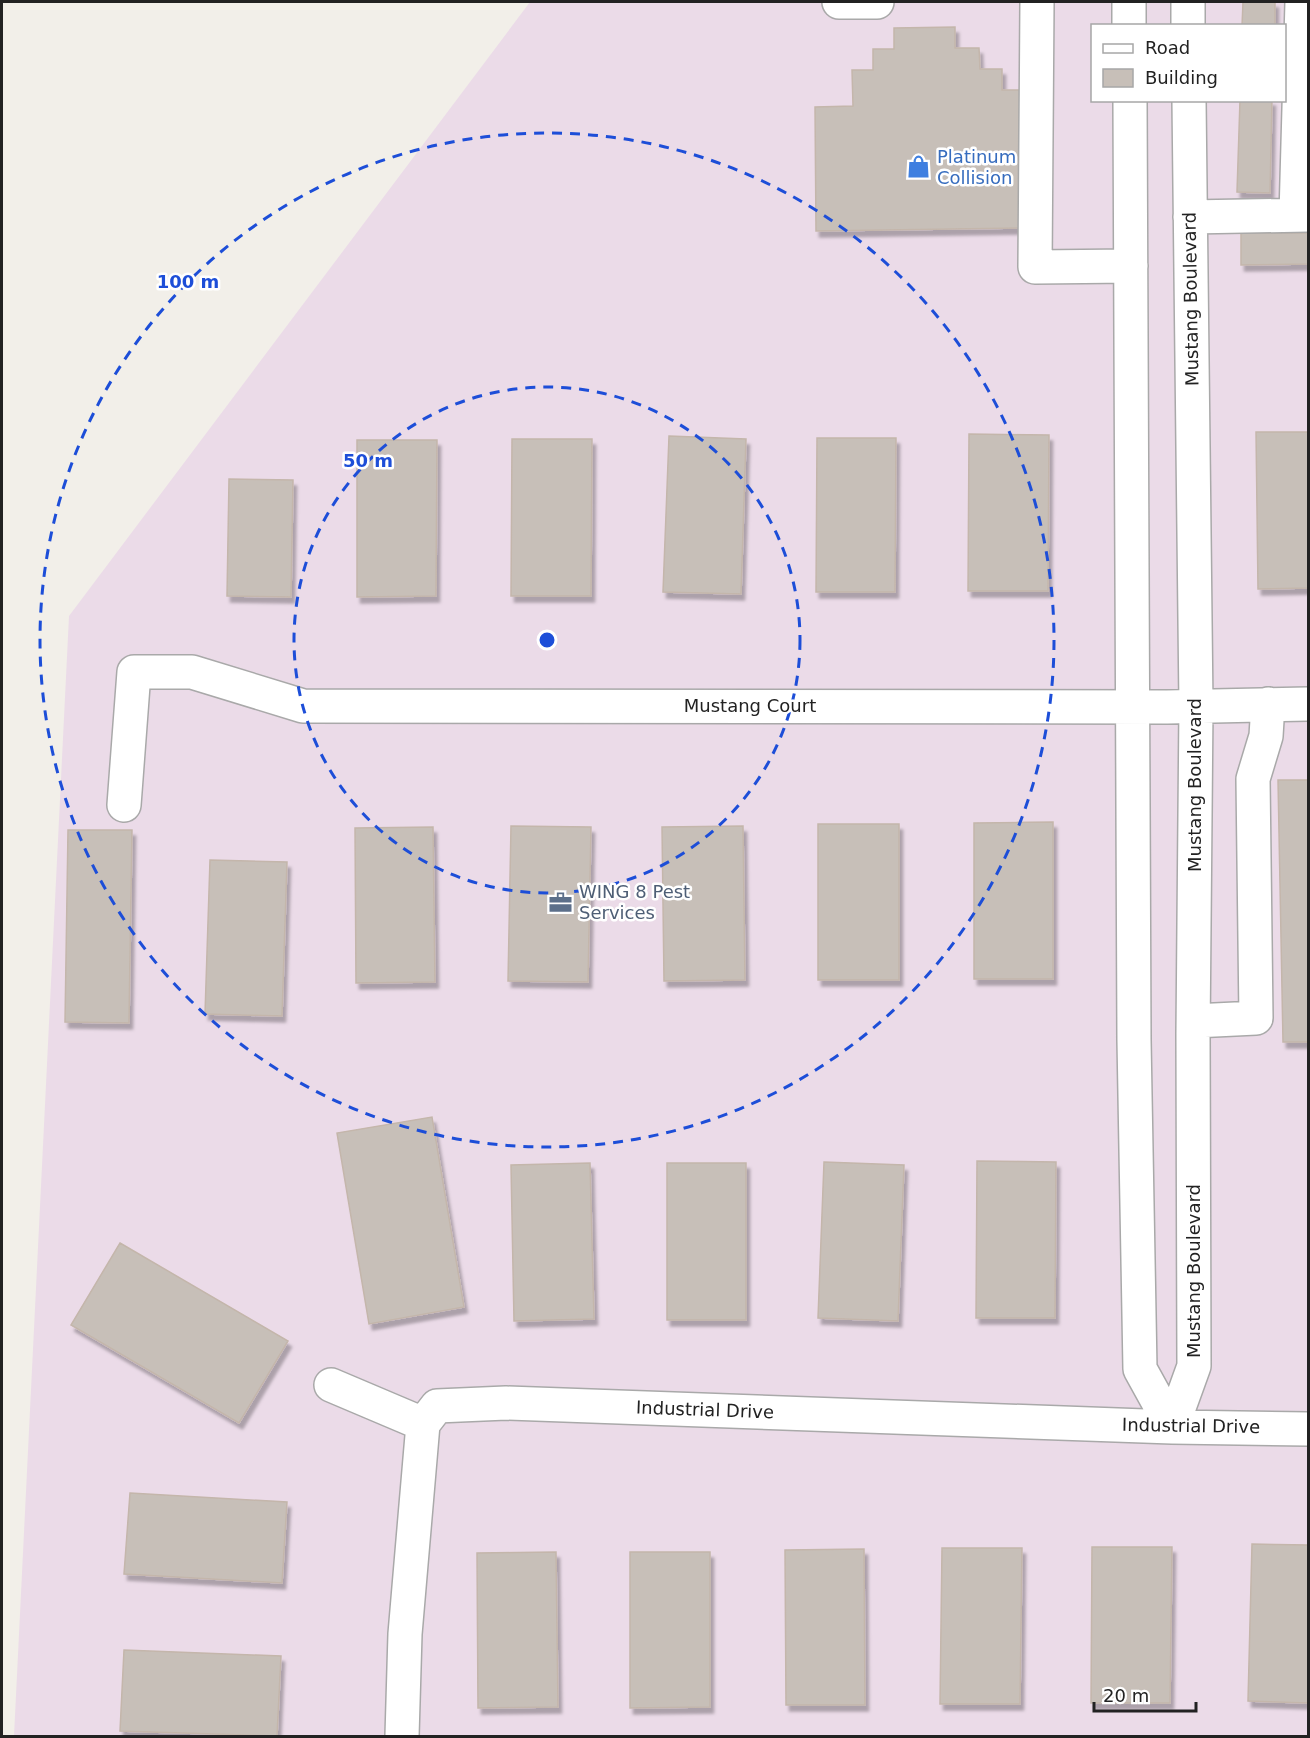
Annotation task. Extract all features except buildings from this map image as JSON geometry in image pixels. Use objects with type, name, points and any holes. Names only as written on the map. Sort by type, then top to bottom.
[{"type":"street","points":[[839,2],[877,2]]},
{"type":"street","points":[[1037,2],[1035,267],[1131,266]]},
{"type":"street","points":[[1129,2],[1129,24]]},
{"type":"street","points":[[1188,2],[1188,24]]},
{"type":"street","points":[[1190,217],[1302,215],[1302,2]]},
{"type":"street","points":[[1130,102],[1134,1040],[1140,1369],[1172,1427]]},
{"type":"street","name":"Mustang Boulevard","points":[[1172,1427],[1194,1366],[1196,706],[1189,102]]},
{"type":"street","name":"Mustang Court","points":[[124,805],[134,672],[192,672],[303,706],[1308,704]]},
{"type":"street","points":[[1194,1021],[1256,1018],[1253,778],[1266,735],[1268,704]]},
{"type":"street","points":[[331,1386],[423,1424],[405,1634],[402,1737]]},
{"type":"street","name":"Industrial Drive","points":[[423,1424],[437,1406],[506,1403],[1172,1427],[1308,1429]]},
{"type":"shaded area","points":[[530,2],[1308,2],[1308,1736],[14,1736],[69,616]]},
{"type":"place","name":"Platinum Collision","points":[[919,167]]},
{"type":"place","name":"WING 8 Pest Services","points":[[561,902]]}]
